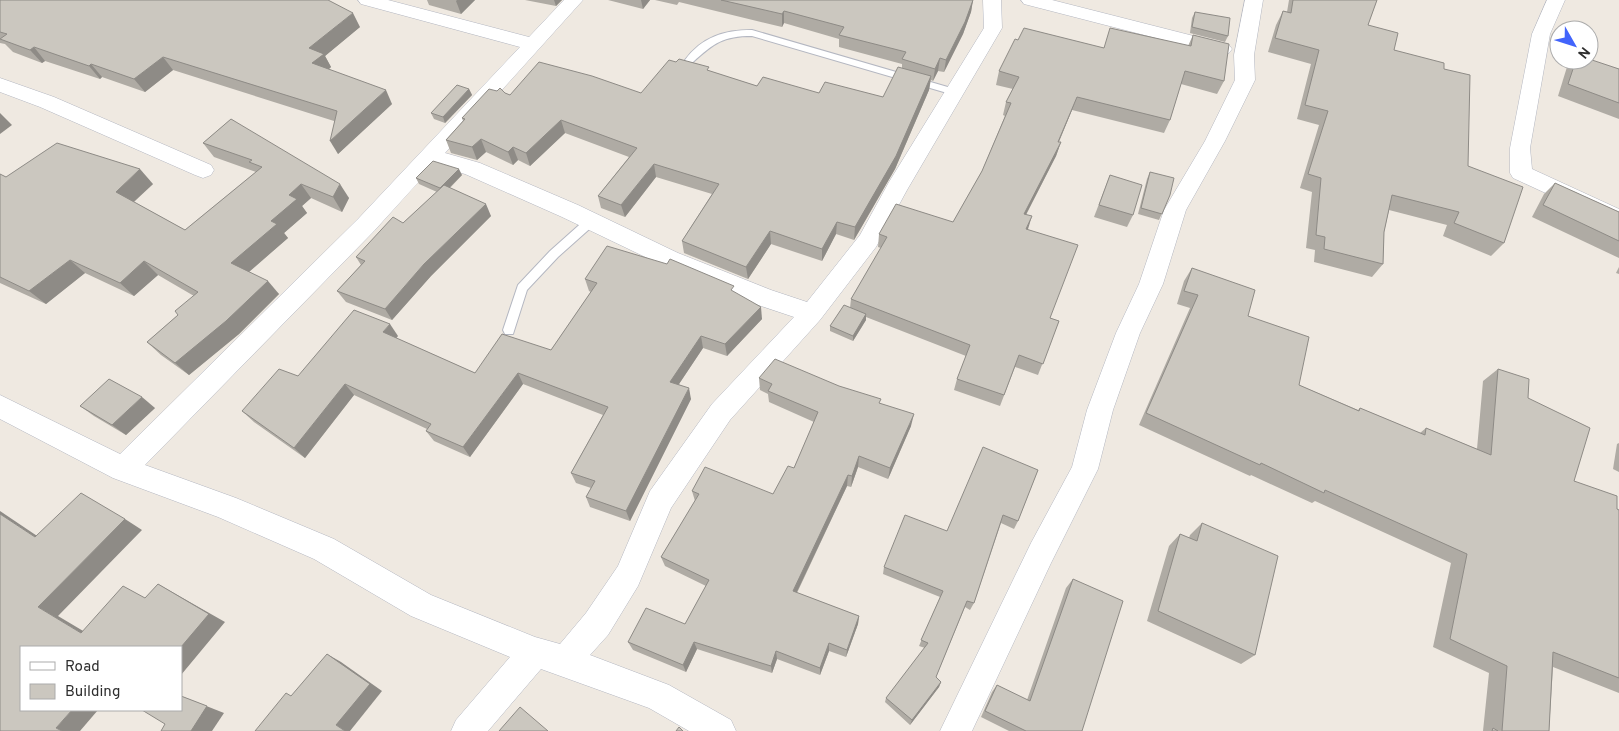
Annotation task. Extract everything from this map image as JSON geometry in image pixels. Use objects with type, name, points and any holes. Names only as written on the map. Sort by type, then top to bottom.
[{"type":"street","points":[[367,0],[532,44]]},
{"type":"street","points":[[123,469],[366,225],[574,0]]},
{"type":"street","points":[[565,661],[597,624],[628,576],[660,500],[721,412],[812,313],[868,241],[897,188],[993,28],[992,0]]},
{"type":"street","points":[[1030,0],[1244,54]]},
{"type":"street","points":[[956,731],[1041,553],[1085,469],[1100,410],[1128,333],[1151,284],[1175,210],[1215,140],[1245,80],[1244,54],[1254,0]]},
{"type":"street","points":[[1556,0],[1541,34],[1537,53],[1520,148],[1521,172],[1556,191],[1619,219]]},
{"type":"street","points":[[0,85],[47,102],[203,170]]},
{"type":"street","points":[[428,156],[472,168],[591,221],[670,259],[763,297],[812,313]]},
{"type":"street","points":[[0,406],[123,469],[226,507],[324,550],[421,606],[535,652],[565,661],[658,696],[720,731]]},
{"type":"street","points":[[466,731],[535,652]]},
{"type":"lane","points":[[690,60],[712,39],[734,32],[752,33],[954,92]]},
{"type":"lane","points":[[509,330],[522,288],[554,254],[591,221]]},
{"type":"building","points":[[0,0],[328,0],[353,13],[309,48],[324,54],[312,63],[386,90],[330,141],[337,111],[163,57],[134,79],[91,64],[89,66],[34,47],[30,50],[0,39],[7,34],[0,32]]},
{"type":"building","points":[[721,0],[973,0],[965,22],[946,60],[940,58],[935,69],[902,59],[906,52],[839,35],[844,27],[784,11],[782,14]]},
{"type":"building","points":[[1293,0],[1377,0],[1368,25],[1398,33],[1394,50],[1444,63],[1444,69],[1470,75],[1468,166],[1523,187],[1504,243],[1454,223],[1459,212],[1392,195],[1384,232],[1383,264],[1324,249],[1325,237],[1316,235],[1321,178],[1308,174],[1328,111],[1305,105],[1319,50],[1275,38],[1283,11],[1291,13]]},
{"type":"building","points":[[1195,12],[1230,18],[1228,36],[1192,27]]},
{"type":"building","points":[[1024,28],[1104,48],[1110,28],[1191,46],[1193,35],[1229,44],[1224,81],[1185,71],[1170,120],[1077,97],[1058,142],[1061,142],[1024,214],[1032,216],[1026,229],[1078,245],[1050,318],[1059,321],[1043,364],[1019,355],[1004,395],[957,379],[970,345],[851,299],[887,237],[879,234],[896,204],[953,222],[982,171],[1011,103],[1006,102],[1019,77],[999,71],[1015,39],[1018,40]]},
{"type":"building","points":[[679,59],[709,67],[707,70],[757,86],[763,77],[819,93],[825,82],[883,97],[898,67],[931,76],[896,156],[855,227],[837,222],[822,249],[770,231],[746,267],[682,241],[719,184],[654,164],[621,205],[598,196],[637,148],[561,120],[526,153],[513,147],[508,152],[481,139],[472,147],[446,140],[465,119],[462,118],[489,89],[497,91],[500,88],[510,95],[539,62],[592,76],[641,93],[669,60],[676,62]]},
{"type":"building","points":[[1599,62],[1619,69],[1619,103],[1568,84],[1573,70],[1599,70]]},
{"type":"building","points":[[457,85],[469,89],[443,117],[431,113]]},
{"type":"building","points":[[231,119],[340,184],[333,197],[301,184],[289,195],[297,199],[271,221],[277,224],[231,263],[268,281],[226,321],[175,363],[147,342],[178,315],[175,311],[198,292],[144,261],[120,283],[70,260],[29,291],[0,277],[0,174],[6,177],[57,143],[140,169],[116,192],[185,230],[262,167],[249,162],[252,160],[203,143]]},
{"type":"building","points":[[433,161],[459,169],[440,188],[416,178]]},
{"type":"building","points":[[1150,172],[1174,178],[1170,195],[1162,214],[1141,208]]},
{"type":"building","points":[[1110,175],[1142,185],[1133,215],[1099,205]]},
{"type":"building","points":[[1555,183],[1619,212],[1619,241],[1543,205]]},
{"type":"building","points":[[444,185],[486,204],[424,264],[385,309],[337,291],[365,261],[356,257],[393,217],[403,223]]},
{"type":"building","points":[[607,246],[667,264],[670,259],[734,286],[731,290],[761,307],[725,344],[701,336],[670,382],[689,388],[626,511],[586,497],[595,481],[571,473],[608,407],[518,373],[463,447],[426,431],[431,424],[345,384],[294,448],[242,411],[279,369],[298,376],[354,310],[390,324],[383,332],[475,373],[502,334],[551,350],[597,283],[585,279]]},
{"type":"building","points":[[1192,268],[1255,290],[1248,316],[1309,337],[1299,385],[1359,411],[1360,408],[1425,435],[1426,428],[1491,455],[1498,369],[1529,379],[1528,398],[1590,428],[1574,481],[1617,496],[1617,509],[1619,510],[1619,678],[1553,652],[1549,731],[1502,731],[1507,666],[1450,639],[1467,554],[1325,490],[1324,493],[1261,463],[1260,465],[1146,413],[1198,295],[1184,291]]},
{"type":"building","points":[[844,305],[866,314],[853,336],[830,326]]},
{"type":"building","points":[[775,359],[839,386],[881,399],[879,403],[914,414],[890,468],[859,456],[852,476],[848,475],[793,591],[859,616],[847,650],[829,643],[820,668],[776,651],[771,666],[694,642],[683,665],[628,642],[646,608],[685,624],[709,580],[661,557],[699,494],[692,491],[705,467],[773,494],[788,466],[794,468],[818,412],[768,391],[772,384],[759,378]]},
{"type":"building","points":[[109,379],[142,397],[112,425],[80,406]]},
{"type":"building","points":[[983,447],[1038,470],[1018,521],[1003,515],[974,603],[967,601],[936,677],[941,682],[912,720],[886,698],[928,643],[921,640],[943,591],[884,567],[905,515],[947,531]]},
{"type":"building","points":[[81,493],[125,519],[38,607],[81,633],[123,586],[145,598],[158,584],[209,614],[182,646],[20,646],[20,711],[71,711],[56,728],[62,731],[0,731],[0,514],[35,537]]},
{"type":"building","points":[[1202,523],[1278,556],[1255,655],[1158,611],[1180,534],[1197,541]]},
{"type":"building","points":[[1073,579],[1123,601],[1082,731],[1026,731],[985,711],[997,685],[1030,701]]},
{"type":"building","points":[[327,654],[370,684],[336,725],[345,731],[255,731],[286,693],[291,696]]},
{"type":"building","points":[[182,696],[207,706],[191,731],[161,731],[165,724],[144,711],[182,711]]},
{"type":"building","points":[[520,707],[548,731],[499,731]]}]
